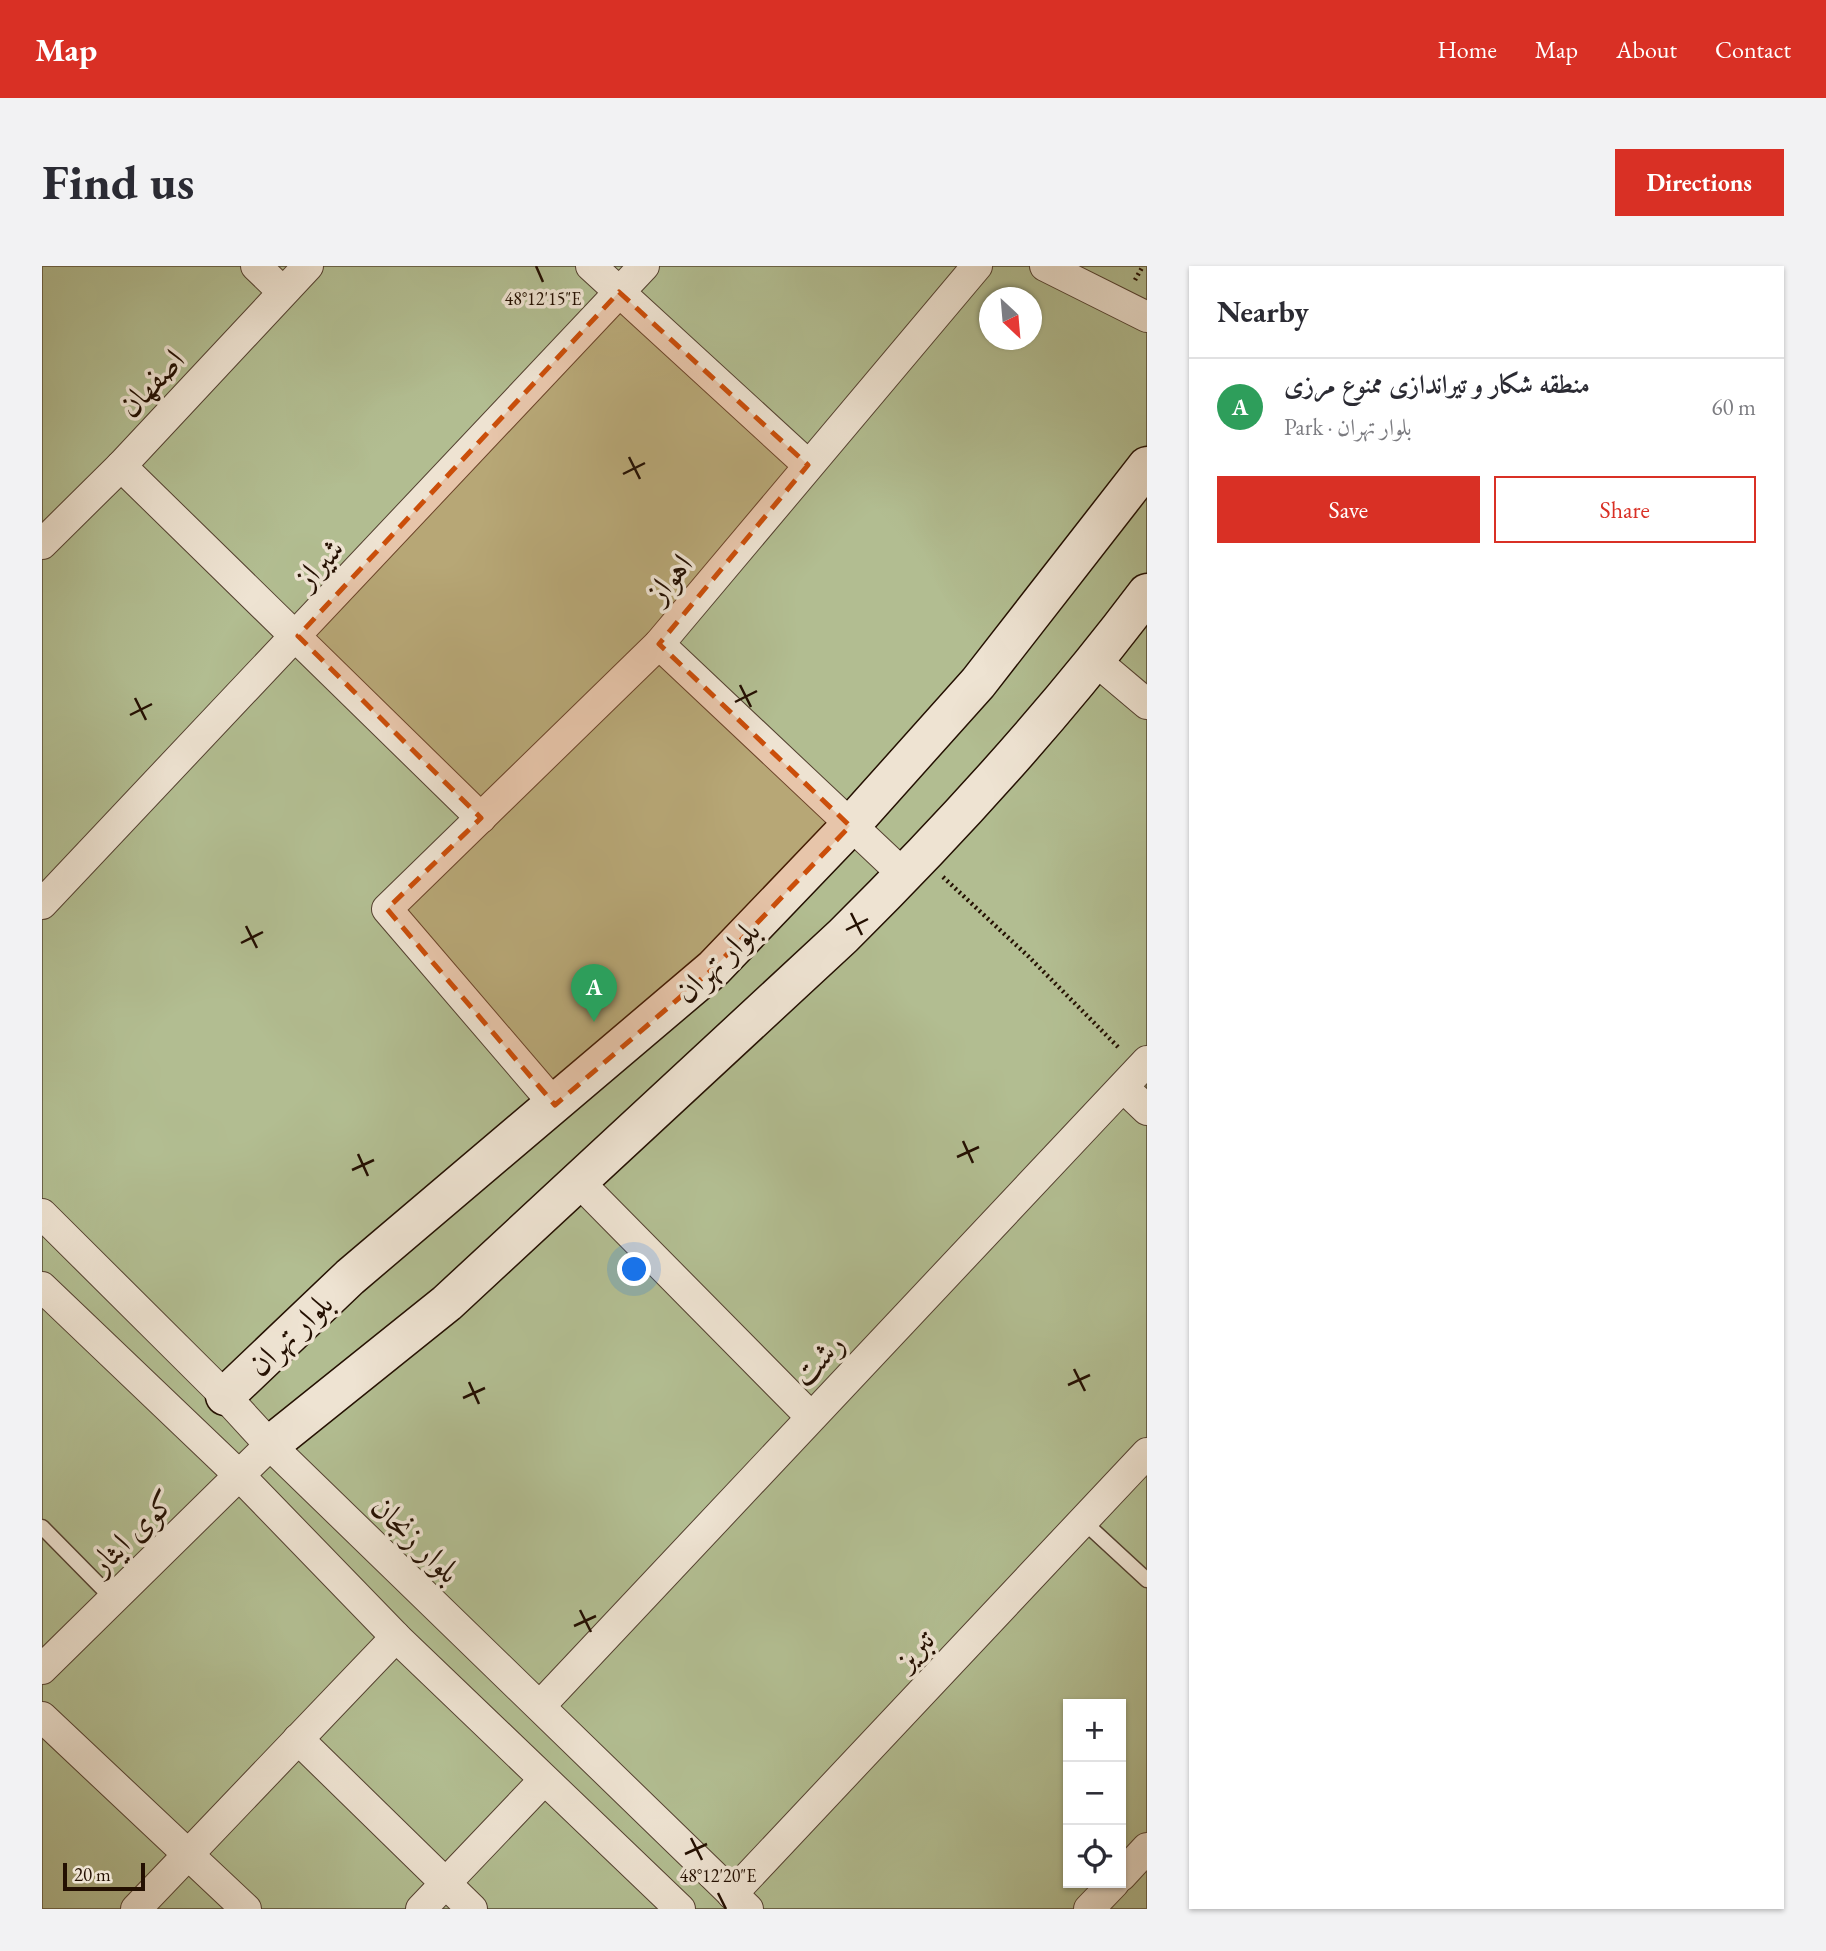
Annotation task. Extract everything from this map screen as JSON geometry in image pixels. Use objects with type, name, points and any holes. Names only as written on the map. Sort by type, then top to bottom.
[{"type":"street","points":[[257,266],[283,292]]},
{"type":"street","name":"اصفهان","points":[[42,544],[121,466],[308,266]]},
{"type":"street","points":[[591,266],[808,465]]},
{"type":"street","name":"شیراز","points":[[42,904],[298,636],[644,266]]},
{"type":"street","name":"اهواز","points":[[555,1105],[387,909],[659,644],[977,266]]},
{"type":"street","points":[[1045,266],[1147,317]]},
{"type":"street","points":[[121,466],[298,636],[481,818]]},
{"type":"street","name":"بلوار تهران","points":[[225,1396],[350,1277],[714,968],[850,826],[978,682],[1147,466]]},
{"type":"street","name":"بلوار تهران","points":[[270,1445],[447,1303],[912,866],[1096,661],[1147,593]]},
{"type":"street","points":[[659,644],[850,826],[912,866]]},
{"type":"street","points":[[1096,661],[1147,704]]},
{"type":"street","points":[[1137,1073],[1147,1110]]},
{"type":"street","name":"رشت","points":[[540,1706],[1137,1073]]},
{"type":"street","points":[[578,1181],[811,1417]]},
{"type":"street","name":"بلوار زنجان","points":[[42,1214],[225,1396],[270,1445],[740,1901]]},
{"type":"street","points":[[42,1287],[240,1476],[396,1637],[680,1909]]},
{"type":"street","name":"کوی ایثار","points":[[42,1669],[270,1445]]},
{"type":"street","name":"تبریز","points":[[740,1901],[1147,1453]]},
{"type":"street","points":[[136,1909],[396,1637]]},
{"type":"street","points":[[42,1717],[246,1909]]},
{"type":"street","points":[[298,1739],[472,1909]]},
{"type":"street","points":[[421,1909],[544,1780]]},
{"type":"street","points":[[1126,1871],[1147,1848]]},
{"type":"street","points":[[1089,1909],[1109,1888]]},
{"type":"lane","points":[[1083,1521],[1147,1580]]},
{"type":"lane","points":[[42,1527],[113,1599]]},
{"type":"path","points":[[1133,284],[1143,266]]},
{"type":"path","points":[[912,866],[1028,956],[1137,1073]]},
{"type":"highlighted area","points":[[619,292],[808,465],[659,644],[850,826],[714,968],[555,1105],[387,909],[481,818],[298,636]]},
{"type":"green space","points":[[42,266],[1147,266],[1147,1909],[42,1909]]},
{"type":"place","name":"منطقه شکار و تیراندازی ممنوع مرزی","points":[[594,1022]]}]
